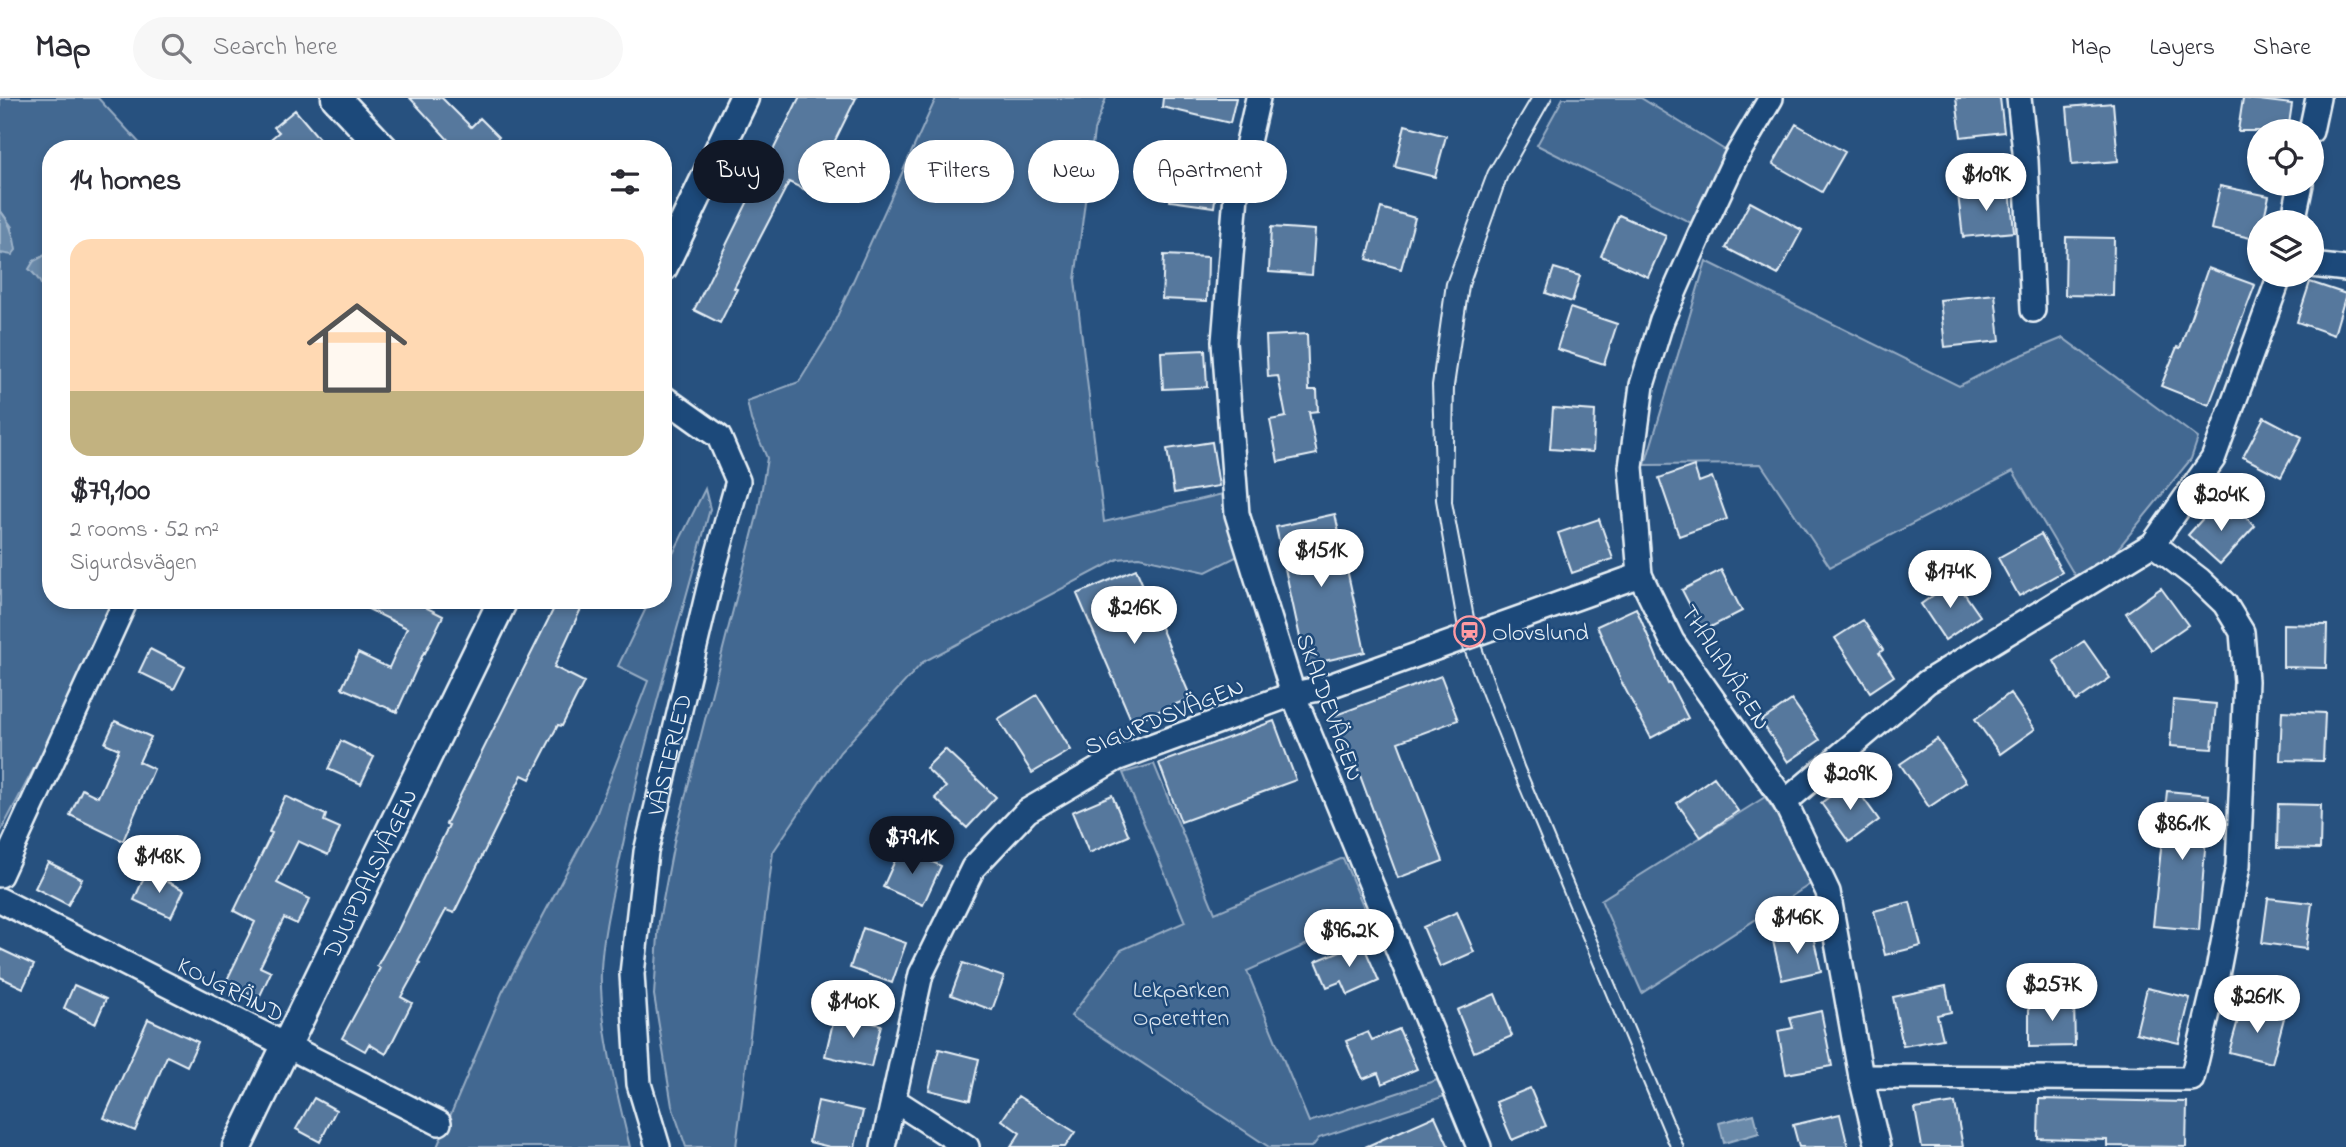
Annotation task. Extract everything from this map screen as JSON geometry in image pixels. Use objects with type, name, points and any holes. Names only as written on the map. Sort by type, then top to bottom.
[{"type":"street","points":[[336,98],[376,140]]},
{"type":"street","points":[[672,248],[744,98]]},
{"type":"street","name":"SKALDEVÄGEN","points":[[1258,98],[1236,195],[1224,342],[1237,514],[1293,694],[1479,1147]]},
{"type":"street","name":"THALIAVÄGEN","points":[[1771,98],[1736,157],[1700,234],[1662,320],[1642,385],[1631,467],[1640,575],[1672,641],[1785,802],[1828,892],[1861,1077],[1878,1147]]},
{"type":"street","points":[[2019,98],[2026,161],[2033,310]]},
{"type":"street","points":[[2314,119],[2318,98]]},
{"type":"street","points":[[2324,266],[2346,269]]},
{"type":"street","points":[[1785,802],[1927,682],[2153,544],[2213,459],[2276,287]]},
{"type":"street","name":"VÄSTERLED","points":[[658,1147],[639,1084],[632,974],[646,852],[737,481],[719,437],[672,403]]},
{"type":"street","points":[[1861,1077],[2192,1079],[2217,975],[2238,866],[2246,681],[2242,632],[2225,604],[2200,580],[2153,544]]},
{"type":"street","name":"SIGURDSVÄGEN","points":[[883,1147],[921,974],[973,868],[1027,811],[1116,759],[1293,694],[1324,688],[1640,575]]},
{"type":"street","points":[[0,874],[122,609]]},
{"type":"street","name":"DJUPDALSVÄGEN","points":[[237,1147],[499,609]]},
{"type":"street","name":"KOJGRÄND","points":[[0,900],[439,1124]]},
{"type":"street","points":[[894,1100],[967,1147]]},
{"type":"green space","points":[[0,98],[98,98],[137,140],[42,140],[42,257],[34,261],[42,285],[42,609],[114,609],[93,656],[0,833],[0,253],[2,254],[12,227],[0,210]]},
{"type":"green space","points":[[936,98],[1106,98],[1093,140],[1028,140],[1028,203],[1085,203],[1075,280],[1104,522],[1227,493],[1238,556],[1206,572],[1139,557],[1118,559],[923,662],[840,752],[773,852],[736,1147],[686,1147],[672,1106],[654,995],[659,921],[675,837],[758,512],[767,458],[751,420],[747,401],[799,382],[830,332],[904,169],[904,203],[1014,203],[1014,140],[917,140]]},
{"type":"green space","points":[[1563,98],[1641,98],[1728,152],[1693,224],[1537,145]]},
{"type":"green space","points":[[1706,261],[1959,386],[2005,362],[2063,338],[2198,438],[2191,459],[2112,556],[2075,576],[2013,471],[1830,567],[1761,464],[1645,465]]},
{"type":"green space","points":[[705,489],[710,509],[641,763],[609,909],[602,954],[601,990],[606,1035],[630,1147],[437,1147],[502,993],[594,820],[648,681],[618,666],[646,609],[672,609],[672,556]]},
{"type":"green space","name":"Lekparken Operetten","points":[[1154,764],[1215,913],[1343,858],[1368,917],[1247,971],[1309,1122],[1437,1080],[1445,1096],[1319,1138],[1312,1147],[1269,1147],[1071,1016],[1121,950],[1185,922],[1123,773]]},
{"type":"green space","points":[[1765,797],[1782,822],[1812,883],[1642,993],[1601,900]]},
{"type":"shaded area","points":[[0,210],[13,233],[16,250],[12,255],[0,253]]},
{"type":"shaded area","points":[[42,257],[42,287],[29,269],[34,261]]},
{"type":"shaded area","points":[[1754,1114],[1759,1133],[1724,1143],[1719,1123]]},
{"type":"building","points":[[410,98],[442,98],[471,127],[480,118],[499,137],[496,140],[448,140]]},
{"type":"building","points":[[799,98],[856,98],[835,140],[798,140],[798,186],[789,182],[784,192],[784,140],[778,140]]},
{"type":"building","points":[[1163,98],[1236,98],[1230,123],[1162,107]]},
{"type":"building","points":[[1956,98],[2000,98],[2004,132],[1961,137]]},
{"type":"building","points":[[2243,98],[2292,104],[2290,119],[2247,119],[2247,131],[2238,131]]},
{"type":"building","points":[[2113,103],[2118,161],[2072,165],[2067,107]]},
{"type":"building","points":[[295,110],[320,140],[270,140],[279,132],[274,127]]},
{"type":"building","points":[[1796,124],[1845,152],[1822,192],[1773,164]]},
{"type":"building","points":[[1405,125],[1446,136],[1435,177],[1395,167]]},
{"type":"building","points":[[2220,186],[2247,192],[2247,196],[2269,196],[2266,210],[2247,210],[2247,237],[2211,229]]},
{"type":"building","points":[[2010,188],[2014,232],[1963,237],[1958,194]]},
{"type":"building","points":[[1750,202],[1802,230],[1778,275],[1726,248]]},
{"type":"building","points":[[747,203],[778,203],[734,288],[737,289],[720,323],[694,310]]},
{"type":"building","points":[[1185,203],[1215,203],[1214,207]]},
{"type":"building","points":[[1381,208],[1415,218],[1401,269],[1367,259]]},
{"type":"building","points":[[1619,215],[1666,236],[1648,277],[1601,256]]},
{"type":"building","points":[[1271,227],[1315,230],[1312,275],[1269,272]]},
{"type":"building","points":[[2066,237],[2114,238],[2113,296],[2065,295]]},
{"type":"building","points":[[1164,255],[1208,257],[1207,301],[1162,299]]},
{"type":"building","points":[[1554,268],[1580,276],[1572,302],[1546,293]]},
{"type":"building","points":[[2208,268],[2247,282],[2247,287],[2254,287],[2209,405],[2161,386],[2177,347],[2180,348]]},
{"type":"building","points":[[2308,287],[2324,287],[2346,294],[2334,335],[2297,322]]},
{"type":"building","points":[[1995,294],[2000,341],[1945,347],[1940,300]]},
{"type":"building","points":[[1570,308],[1617,324],[1604,364],[1557,349]]},
{"type":"building","points":[[1307,334],[1309,390],[1317,390],[1318,411],[1309,412],[1317,454],[1278,462],[1270,420],[1286,417],[1278,376],[1268,377],[1266,336]]},
{"type":"building","points":[[1205,350],[1207,387],[1163,389],[1161,352]]},
{"type":"building","points":[[1553,408],[1595,411],[1593,452],[1550,449]]},
{"type":"building","points":[[2264,417],[2302,437],[2281,477],[2243,457]]},
{"type":"building","points":[[1212,442],[1219,486],[1174,493],[1167,449]]},
{"type":"building","points":[[1694,466],[1699,482],[1712,477],[1727,519],[1679,536],[1659,478]]},
{"type":"building","points":[[2215,505],[2230,519],[2238,510],[2255,526],[2220,564],[2188,535]]},
{"type":"building","points":[[1335,514],[1365,652],[1306,665],[1276,527]]},
{"type":"building","points":[[1599,519],[1613,559],[1572,573],[1558,533]]},
{"type":"building","points":[[2041,534],[2062,572],[2019,596],[1998,558]]},
{"type":"building","points":[[1136,569],[1191,698],[1132,722],[1077,594]]},
{"type":"building","points":[[1721,570],[1742,611],[1703,631],[1682,590]]},
{"type":"building","points":[[1955,580],[1980,616],[1945,640],[1921,604]]},
{"type":"building","points":[[2161,588],[2188,625],[2152,650],[2126,613]]},
{"type":"building","points":[[1636,608],[1668,684],[1670,683],[1688,718],[1651,738],[1621,681],[1597,626]]},
{"type":"building","points":[[368,609],[429,609],[443,616],[397,712],[342,688],[358,653],[389,668],[407,628]]},
{"type":"building","points":[[554,609],[581,609],[554,667],[584,682],[562,726],[558,725],[530,779],[522,775],[454,913],[446,910],[418,962],[420,963],[401,997],[412,1003],[386,1054],[369,1044],[365,1051],[342,1038],[380,968],[377,966],[397,932],[449,825],[446,824]]},
{"type":"building","points":[[1863,620],[1883,650],[1879,653],[1894,676],[1870,692],[1835,638]]},
{"type":"building","points":[[2283,624],[2327,625],[2326,668],[2283,667]]},
{"type":"building","points":[[2084,641],[2110,678],[2076,701],[2054,661]]},
{"type":"building","points":[[150,649],[185,667],[174,689],[139,672]]},
{"type":"building","points":[[1441,676],[1458,720],[1398,742],[1443,861],[1398,878],[1355,762],[1351,764],[1333,716]]},
{"type":"building","points":[[2010,693],[2035,729],[2000,754],[1975,719]]},
{"type":"building","points":[[1037,695],[1071,750],[1032,773],[998,719]]},
{"type":"building","points":[[1792,700],[1820,740],[1788,762],[1761,721]]},
{"type":"building","points":[[2173,700],[2216,704],[2212,749],[2170,746]]},
{"type":"building","points":[[2282,711],[2325,713],[2323,761],[2280,760]]},
{"type":"building","points":[[115,721],[151,737],[139,762],[154,769],[123,841],[70,815],[82,789],[98,797],[119,749],[105,743]]},
{"type":"building","points":[[1274,721],[1296,780],[1181,822],[1159,763]]},
{"type":"building","points":[[1937,739],[1966,782],[1929,807],[1900,764]]},
{"type":"building","points":[[341,741],[374,757],[361,784],[328,769]]},
{"type":"building","points":[[945,749],[996,797],[967,828],[935,798],[946,787],[926,768]]},
{"type":"building","points":[[1714,777],[1738,811],[1701,837],[1677,803]]},
{"type":"building","points":[[1851,781],[1879,820],[1849,842],[1821,803]]},
{"type":"building","points":[[2167,791],[2209,795],[2199,930],[2153,926]]},
{"type":"building","points":[[1112,795],[1129,836],[1089,853],[1072,812]]},
{"type":"building","points":[[285,796],[326,815],[324,821],[340,828],[328,855],[298,841],[277,883],[310,899],[297,924],[284,918],[260,967],[271,972],[259,998],[226,982],[255,922],[234,911],[272,833],[269,832]]},
{"type":"building","points":[[2278,804],[2321,805],[2320,849],[2277,848]]},
{"type":"building","points":[[901,847],[941,866],[923,905],[883,887]]},
{"type":"building","points":[[48,862],[82,879],[68,905],[35,888]]},
{"type":"building","points":[[145,875],[163,883],[164,880],[184,890],[171,917],[134,900]]},
{"type":"building","points":[[2268,898],[2312,903],[2306,949],[2262,943]]},
{"type":"building","points":[[1910,902],[1921,946],[1885,955],[1874,911]]},
{"type":"building","points":[[1457,912],[1474,952],[1440,967],[1423,927]]},
{"type":"building","points":[[863,928],[906,943],[892,983],[850,968]]},
{"type":"building","points":[[1812,932],[1821,971],[1782,980],[1773,941]]},
{"type":"building","points":[[1362,942],[1379,981],[1348,995],[1342,981],[1327,987],[1316,961]]},
{"type":"building","points":[[0,949],[34,965],[23,988],[0,977]]},
{"type":"building","points":[[963,963],[1004,977],[992,1010],[951,995]]},
{"type":"building","points":[[74,985],[106,999],[95,1024],[64,1008]]},
{"type":"building","points":[[1946,986],[1951,1012],[1937,1015],[1943,1039],[1903,1046],[1893,997]]},
{"type":"building","points":[[2147,988],[2190,998],[2179,1043],[2136,1033]]},
{"type":"building","points":[[1495,994],[1512,1036],[1474,1052],[1457,1010]]},
{"type":"building","points":[[2029,1000],[2074,1000],[2075,1046],[2029,1047]]},
{"type":"building","points":[[2242,1006],[2284,1018],[2272,1063],[2229,1052]]},
{"type":"building","points":[[1821,1011],[1832,1066],[1786,1074],[1778,1031],[1793,1028],[1790,1018]]},
{"type":"building","points":[[835,1014],[881,1025],[871,1067],[825,1056]]},
{"type":"building","points":[[148,1019],[198,1042],[187,1066],[167,1056],[135,1131],[104,1118]]},
{"type":"building","points":[[1399,1029],[1417,1069],[1382,1084],[1378,1073],[1363,1079],[1346,1041],[1368,1032],[1372,1040]]},
{"type":"building","points":[[939,1049],[979,1059],[970,1100],[929,1090]]},
{"type":"building","points":[[1530,1088],[1546,1126],[1512,1140],[1496,1102]]},
{"type":"building","points":[[1018,1096],[1075,1132],[1065,1147],[1011,1147],[1020,1133],[1002,1120]]},
{"type":"building","points":[[314,1098],[336,1110],[320,1142],[296,1129]]},
{"type":"building","points":[[2039,1099],[2187,1102],[2186,1147],[2107,1146],[2107,1140],[2038,1138]]},
{"type":"building","points":[[818,1101],[863,1111],[855,1147],[830,1147],[809,1142]]},
{"type":"building","points":[[1955,1103],[1963,1147],[1922,1147],[1915,1109]]},
{"type":"building","points":[[1840,1114],[1848,1147],[1799,1147],[1793,1125]]},
{"type":"building","points":[[1435,1116],[1449,1147],[1365,1147]]},
{"type":"tram line","points":[[1531,98],[1488,171],[1446,283],[1432,385],[1436,500],[1460,640],[1670,1147]]},
{"type":"tram line","points":[[1552,98],[1507,178],[1469,286],[1454,386],[1452,502],[1477,633],[1524,766],[1684,1147]]},
{"type":"place","name":"Olovslund","points":[[1469,632]]}]
